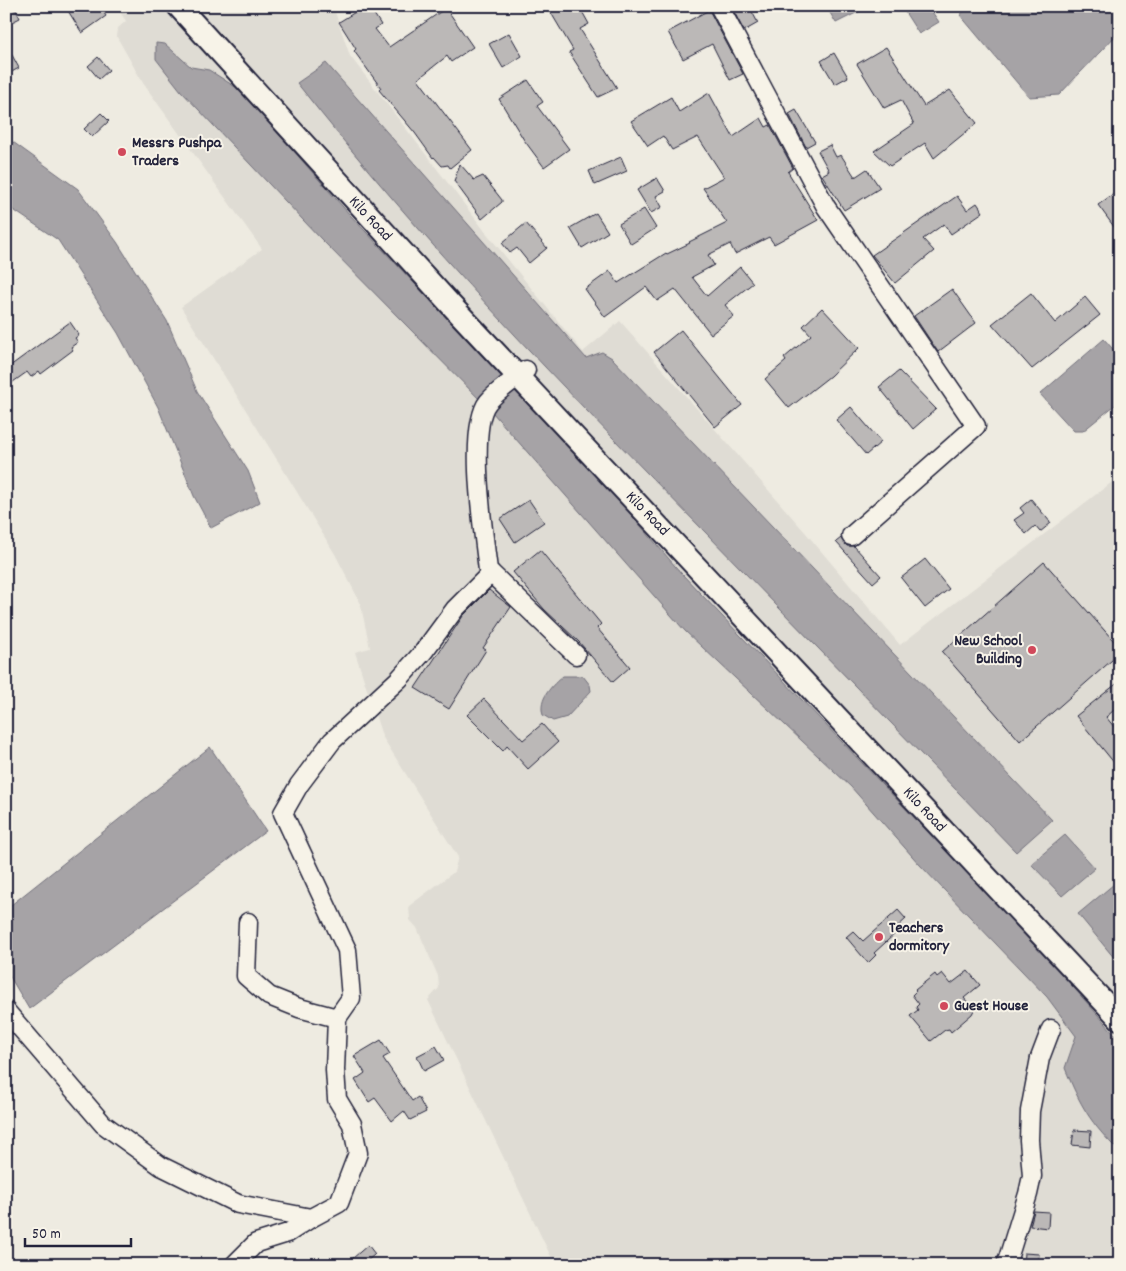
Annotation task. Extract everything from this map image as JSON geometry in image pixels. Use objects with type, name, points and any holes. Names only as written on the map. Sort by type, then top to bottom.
[{"type":"street","name":"Kilo Road","points":[[178,6],[352,198],[1120,998]]},
{"type":"street","name":"Kilo Road","points":[[192,6],[450,289],[522,373],[1120,1019]]},
{"type":"street","points":[[719,6],[826,207],[976,426],[851,536]]},
{"type":"street","points":[[522,373],[488,402],[484,409],[479,432],[478,469],[488,570],[576,655]]},
{"type":"street","points":[[234,1265],[256,1243],[288,1233],[311,1218],[339,1204],[358,1153],[352,1124],[337,1099],[335,1070],[337,1018],[351,998],[347,950],[283,813],[299,785],[332,741],[399,679],[424,651],[455,609],[491,574]]},
{"type":"street","points":[[248,922],[246,976],[269,996],[299,1008],[337,1018]]},
{"type":"street","points":[[6,1011],[103,1124],[160,1166],[238,1204],[311,1218]]},
{"type":"street","points":[[1006,1265],[1032,1176],[1029,1140],[1030,1111],[1040,1058],[1051,1029]]},
{"type":"shaded area","points":[[116,6],[333,6],[350,56],[484,230],[583,352],[620,321],[805,532],[900,645],[1120,476],[1120,1265],[555,1265],[428,1000],[439,988],[438,976],[417,928],[410,920],[409,906],[454,872],[458,857],[382,736],[355,652],[370,648],[360,602],[335,554],[181,307],[262,249],[143,83],[117,37],[118,28],[126,21]]},
{"type":"shaded area","points":[[826,6],[857,6],[860,11],[836,23]]},
{"type":"shaded area","points":[[901,6],[928,6],[939,22],[919,34]]},
{"type":"shaded area","points":[[970,6],[1120,6],[1120,31],[1059,95],[1029,97],[960,15]]},
{"type":"shaded area","points":[[156,43],[165,44],[191,67],[209,70],[240,90],[350,215],[622,504],[681,573],[1044,954],[1120,1040],[1120,1152],[1093,1122],[1076,1093],[1065,1068],[1076,1036],[1047,997],[920,865],[851,787],[685,631],[492,412],[321,239],[181,91],[156,59]]},
{"type":"shaded area","points":[[326,63],[586,358],[602,352],[612,358],[1052,820],[1016,852],[599,424],[444,257],[297,83]]},
{"type":"shaded area","points":[[6,137],[78,189],[117,242],[167,321],[197,391],[248,471],[260,502],[211,528],[194,496],[158,407],[118,333],[58,240],[6,205]]},
{"type":"shaded area","points":[[1104,339],[1120,357],[1120,401],[1083,431],[1074,431],[1040,394]]},
{"type":"shaded area","points":[[563,676],[583,676],[590,685],[591,691],[567,717],[553,721],[543,715],[542,703],[547,693]]},
{"type":"shaded area","points":[[210,747],[266,831],[29,1009],[6,970],[6,909]]},
{"type":"shaded area","points":[[1065,835],[1095,868],[1062,896],[1031,864]]},
{"type":"shaded area","points":[[1120,879],[1120,965],[1078,914]]},
{"type":"building","points":[[6,6],[14,6],[20,18],[6,25]]},
{"type":"building","points":[[65,6],[100,6],[106,16],[82,33]]},
{"type":"building","points":[[365,6],[369,6],[381,25],[375,29],[389,47],[446,8],[473,47],[451,62],[447,56],[418,79],[472,150],[450,168],[448,165],[442,166],[433,158],[379,90],[381,88],[354,51],[356,49],[339,22]]},
{"type":"building","points":[[547,6],[579,6],[589,24],[580,29],[617,88],[598,97],[569,52],[573,50]]},
{"type":"building","points":[[731,6],[749,6],[758,23],[744,31]]},
{"type":"building","points":[[709,10],[743,74],[730,80],[712,44],[683,59],[668,32]]},
{"type":"building","points":[[509,33],[522,56],[503,68],[489,44]]},
{"type":"building","points":[[6,44],[19,68],[6,75]]},
{"type":"building","points":[[886,47],[924,106],[950,90],[977,123],[934,158],[925,143],[890,166],[874,151],[914,124],[901,100],[884,108],[857,64]]},
{"type":"building","points":[[834,53],[848,77],[835,84],[821,61]]},
{"type":"building","points":[[98,57],[109,70],[99,79],[88,66]]},
{"type":"building","points":[[528,80],[543,102],[537,106],[569,149],[544,167],[524,140],[499,99]]},
{"type":"building","points":[[709,93],[733,137],[761,118],[766,127],[770,125],[793,168],[788,172],[818,220],[774,244],[769,237],[735,254],[730,244],[708,255],[714,265],[692,277],[707,296],[740,267],[753,283],[725,305],[734,316],[711,334],[675,289],[657,301],[646,287],[605,317],[585,289],[610,271],[618,283],[666,253],[690,243],[727,223],[703,188],[724,177],[698,137],[672,150],[663,136],[648,146],[631,121],[671,97],[679,112]]},
{"type":"building","points":[[796,110],[815,142],[806,147],[789,114]]},
{"type":"building","points":[[101,113],[109,121],[92,137],[84,129]]},
{"type":"building","points":[[830,145],[836,157],[841,155],[855,177],[867,169],[880,188],[844,210],[822,175],[829,171],[818,151]]},
{"type":"building","points":[[621,157],[627,171],[595,185],[589,171]]},
{"type":"building","points":[[460,164],[474,180],[483,176],[502,200],[482,219],[454,181]]},
{"type":"building","points":[[657,178],[665,191],[656,196],[662,207],[651,213],[637,190]]},
{"type":"building","points":[[1120,189],[1120,235],[1098,205]]},
{"type":"building","points":[[957,196],[967,210],[977,203],[983,212],[951,234],[944,224],[923,239],[934,251],[895,283],[872,255]]},
{"type":"building","points":[[644,209],[656,228],[631,244],[619,224]]},
{"type":"building","points":[[596,213],[608,232],[582,248],[570,228]]},
{"type":"building","points":[[526,223],[547,248],[529,263],[517,248],[510,253],[502,243]]},
{"type":"building","points":[[952,289],[976,323],[938,352],[914,316]]},
{"type":"building","points":[[1031,293],[1055,323],[1085,297],[1100,315],[1032,369],[992,324]]},
{"type":"building","points":[[822,308],[859,348],[830,376],[789,408],[765,379],[786,361],[784,358],[811,335],[803,326]]},
{"type":"building","points":[[70,322],[79,335],[75,338],[78,342],[71,347],[73,350],[41,374],[39,371],[31,377],[27,372],[6,387],[6,369]]},
{"type":"building","points":[[681,330],[742,405],[715,427],[654,352]]},
{"type":"building","points":[[899,371],[936,409],[913,429],[879,387]]},
{"type":"building","points":[[851,407],[881,442],[866,455],[836,420]]},
{"type":"building","points":[[1031,499],[1051,523],[1040,532],[1035,526],[1026,534],[1014,520],[1024,513],[1020,508]]},
{"type":"building","points":[[529,500],[544,522],[515,542],[500,519]]},
{"type":"building","points":[[841,538],[847,546],[854,546],[881,576],[873,583],[836,542]]},
{"type":"building","points":[[540,550],[601,624],[597,628],[630,667],[613,682],[579,642],[544,609],[513,572]]},
{"type":"building","points":[[925,559],[949,589],[925,608],[901,578]]},
{"type":"building","name":"New School Building","points":[[1044,562],[1120,648],[1120,653],[1020,741],[942,652]]},
{"type":"building","points":[[489,590],[511,607],[483,648],[486,650],[449,709],[415,688],[463,616]]},
{"type":"building","points":[[1120,681],[1120,705],[1106,717],[1120,734],[1120,770],[1076,716]]},
{"type":"building","points":[[484,699],[523,740],[542,724],[558,742],[528,769],[507,746],[503,751],[467,715]]},
{"type":"building","name":"Teachers dormitory","points":[[898,910],[906,919],[896,928],[898,931],[874,953],[876,955],[868,963],[846,937],[853,931],[863,941]]},
{"type":"building","name":"Guest House","points":[[968,971],[980,985],[964,998],[974,1010],[972,1014],[951,1032],[949,1029],[945,1030],[931,1041],[910,1016],[918,1010],[916,1007],[919,1004],[912,995],[915,990],[935,974],[937,977],[942,973],[951,984]]},
{"type":"building","points":[[381,1040],[390,1054],[383,1058],[412,1101],[418,1097],[426,1112],[410,1120],[404,1111],[392,1121],[375,1098],[369,1102],[355,1080],[365,1073],[354,1056]]},
{"type":"building","points":[[436,1046],[444,1060],[424,1071],[417,1056]]},
{"type":"building","points":[[1074,1130],[1091,1131],[1090,1147],[1072,1145]]},
{"type":"building","points":[[1034,1211],[1049,1212],[1048,1228],[1030,1226]]},
{"type":"building","points":[[368,1245],[375,1254],[363,1265],[345,1265]]},
{"type":"building","points":[[1024,1253],[1039,1254],[1038,1265],[1023,1265]]},
{"type":"place","name":"Messrs Pushpa Traders","points":[[122,152]]},
{"type":"place","name":"New School Building","points":[[1032,650]]},
{"type":"place","name":"Teachers dormitory","points":[[879,937]]},
{"type":"place","name":"Guest House","points":[[944,1006]]}]
